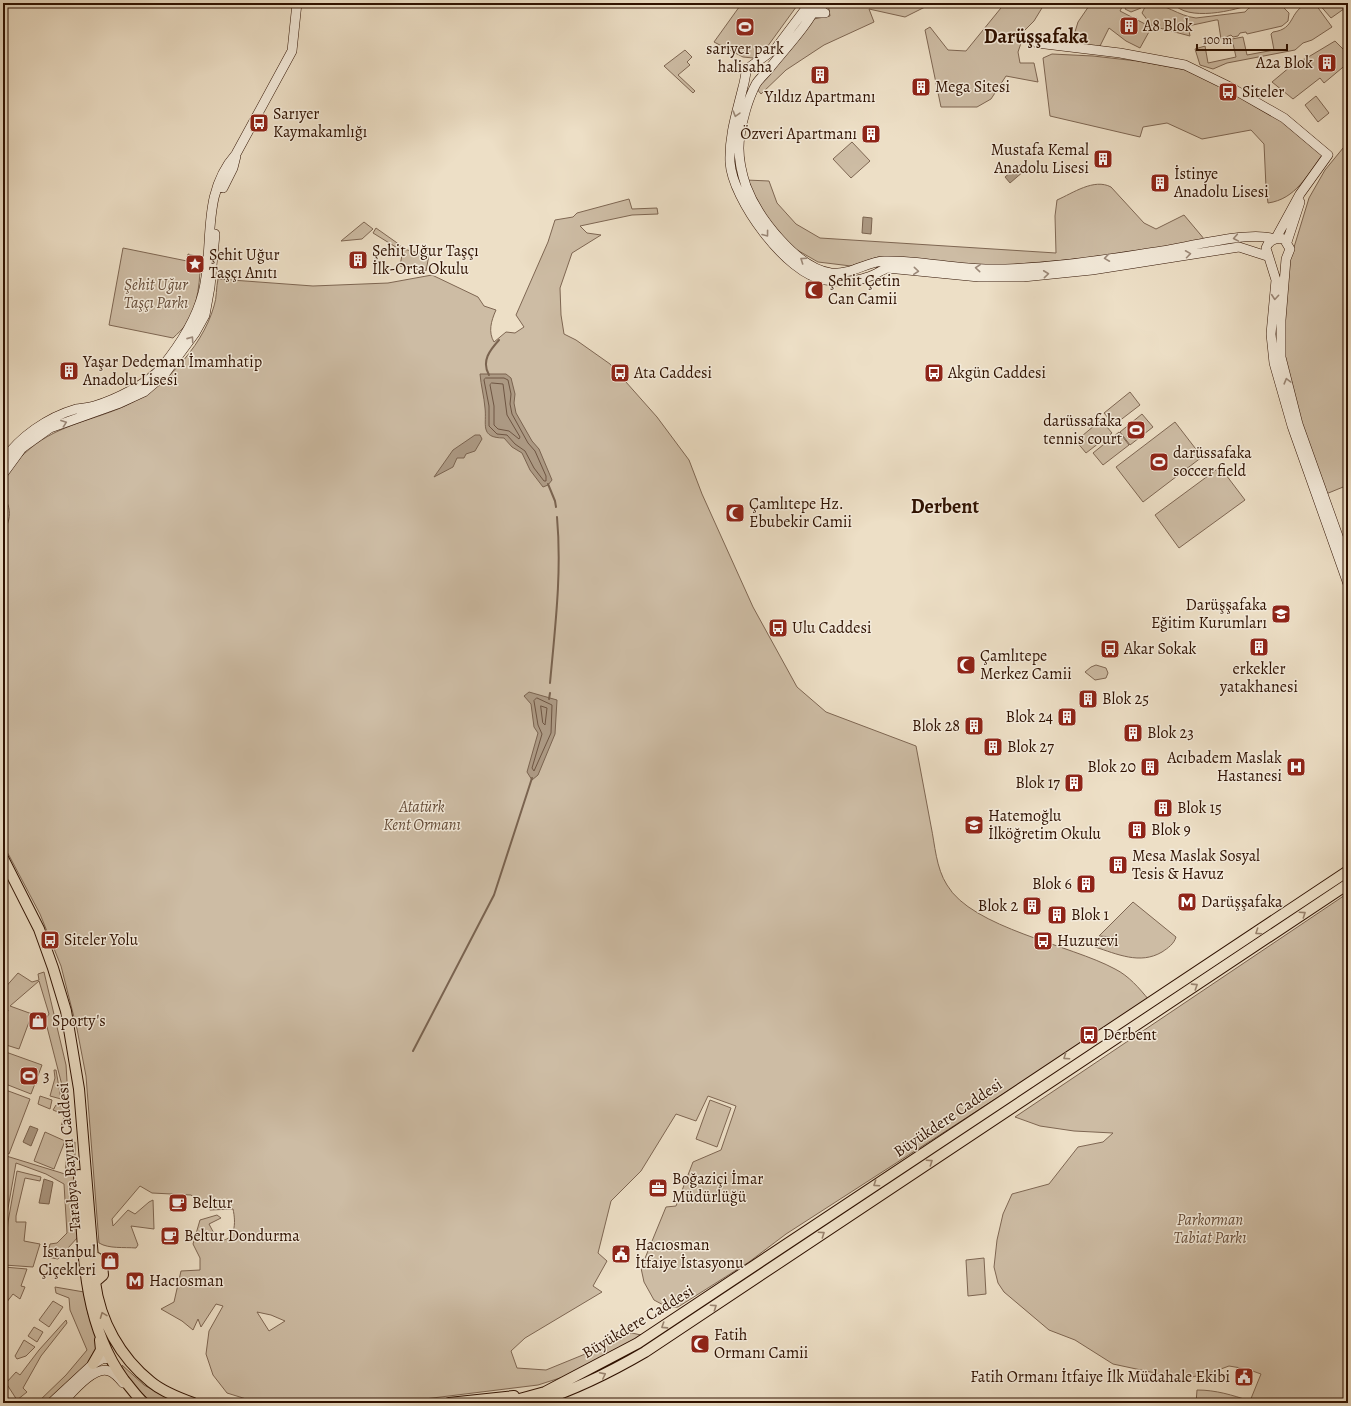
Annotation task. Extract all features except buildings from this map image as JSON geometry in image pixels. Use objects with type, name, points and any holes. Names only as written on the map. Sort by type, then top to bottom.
[{"type":"main road","points":[[3,461],[24,436],[49,420],[75,409],[93,406],[119,396],[142,383],[161,369],[187,331],[203,294],[213,198],[227,165],[236,154],[292,51],[297,3]]},
{"type":"main road","points":[[814,6],[825,13]]},
{"type":"main road","points":[[814,6],[776,48],[747,69],[731,141],[730,163],[743,200],[764,233],[787,260],[802,270],[824,280],[848,281],[863,279],[887,268],[979,277],[1023,277],[1092,270],[1239,247],[1268,257],[1276,262],[1286,259]]},
{"type":"main road","points":[[746,77],[749,81],[759,80],[814,6]]},
{"type":"main road","points":[[1037,43],[1120,53],[1185,65],[1228,86],[1284,118],[1328,155],[1304,189],[1275,238],[1267,245],[1268,257],[1276,280],[1271,348],[1276,370],[1348,564]]},
{"type":"main road","points":[[753,65],[761,68],[763,73],[759,80],[740,136],[740,162],[747,187],[760,212],[784,246],[818,270],[846,273],[883,261],[994,270],[1065,264],[1163,251],[1250,236],[1267,236],[1287,242]]},
{"type":"main road","points":[[3,474],[22,448],[50,428],[120,403],[144,392],[164,375],[196,333],[205,315],[210,287],[216,212],[220,194],[233,168],[236,154]]},
{"type":"main road","points":[[1304,189],[1287,242],[1290,249],[1286,259],[1281,320],[1281,357],[1303,445],[1348,584]]},
{"type":"main road","name":"Tarabya Bayırı Caddesi","points":[[3,858],[39,929],[66,1011],[79,1089],[92,1309],[98,1330],[110,1358],[132,1392],[144,1403]]},
{"type":"main road","name":"Tarabya Bayırı Caddesi","points":[[3,871],[37,943],[50,977],[62,1020],[69,1058],[76,1118],[89,1257],[100,1309],[113,1338],[129,1360],[151,1382],[168,1392],[194,1403]]},
{"type":"main road","name":"Büyükdere Caddesi","points":[[568,1392],[614,1370],[645,1352],[744,1286],[766,1265],[1156,998],[1348,871]]},
{"type":"main road","name":"Büyükdere Caddesi","points":[[560,1384],[638,1343],[766,1265],[1162,1008],[1348,884]]},
{"type":"main road","points":[[1156,998],[1162,1008]]},
{"type":"main road","points":[[51,1403],[93,1364],[101,1350],[98,1330]]},
{"type":"main road","points":[[93,1364],[110,1358],[123,1362],[138,1375],[151,1382]]},
{"type":"main road","points":[[62,1403],[85,1380],[94,1373],[103,1370],[110,1371],[132,1392]]},
{"type":"main road","points":[[449,1403],[516,1395],[560,1384]]},
{"type":"main road","points":[[505,1403],[530,1398],[560,1384]]},
{"type":"main road","points":[[534,1403],[568,1392]]},
{"type":"main road","points":[[550,1403],[568,1392]]},
{"type":"green space","points":[[742,3],[799,3],[762,54],[753,58],[743,57],[714,42]]},
{"type":"green space","points":[[828,3],[933,3],[905,17],[869,9],[874,22],[824,45],[786,70],[761,94],[756,88],[808,20],[830,16]]},
{"type":"green space","points":[[1005,3],[1045,3],[1034,21],[1020,35],[1022,40],[1018,52],[1020,63],[1034,63],[1038,82],[1006,76],[991,99],[977,107],[941,107],[925,30],[930,27],[948,50],[966,51]]},
{"type":"green space","points":[[1091,3],[1124,3],[1120,11],[1147,25],[1150,30],[1140,48],[1126,41],[1109,28],[1099,48],[1071,45],[1078,22]]},
{"type":"green space","points":[[1128,3],[1143,3],[1141,8],[1131,12],[1125,9]]},
{"type":"green space","points":[[1147,3],[1160,5],[1183,15],[1196,18],[1245,12],[1252,6],[1266,3],[1279,3],[1289,13],[1288,21],[1282,26],[1247,34],[1246,32],[1240,33],[1238,36],[1233,37],[1231,35],[1221,39],[1218,20],[1188,26],[1190,36],[1152,26],[1142,13]]},
{"type":"green space","points":[[1173,3],[1254,3],[1224,12],[1200,13],[1180,9]]},
{"type":"green space","points":[[1308,3],[1316,5],[1332,27],[1312,40],[1303,43],[1295,50],[1227,63],[1213,69],[1200,65],[1195,49],[1205,46],[1208,63],[1236,57],[1232,39],[1243,37],[1247,55],[1274,50],[1271,34],[1289,24],[1297,11]]},
{"type":"green space","points":[[1318,3],[1348,3],[1348,6],[1331,18]]},
{"type":"green space","points":[[1335,41],[1348,54],[1348,63],[1324,83],[1320,78],[1293,99],[1272,82],[1297,61],[1305,59]]},
{"type":"green space","points":[[685,50],[692,57],[687,62],[690,65],[678,75],[695,91],[693,93],[664,66]]},
{"type":"green space","points":[[1052,54],[1093,56],[1137,61],[1186,70],[1227,89],[1278,117],[1323,154],[1300,185],[1286,197],[1278,201],[1268,203],[1264,144],[1251,130],[1202,139],[1167,123],[1143,127],[1140,137],[1050,116],[1043,58]]},
{"type":"green space","points":[[1316,96],[1329,113],[1318,122],[1305,105]]},
{"type":"green space","points":[[852,142],[870,161],[851,178],[833,159]]},
{"type":"green space","points":[[1348,142],[1348,485],[1326,494],[1306,445],[1281,357],[1288,267],[1309,198],[1325,170]]},
{"type":"green space","points":[[746,180],[769,181],[777,203],[796,224],[820,238],[1056,253],[1055,216],[1057,200],[1077,190],[1098,184],[1111,187],[1144,223],[1156,229],[1184,215],[1205,240],[1145,253],[996,266],[941,264],[878,257],[851,266],[818,262],[785,243],[761,210]]},
{"type":"green space","name":"Atatürk Kent Ormanı","points":[[629,199],[632,209],[657,208],[658,214],[632,215],[580,226],[587,233],[601,235],[572,253],[560,288],[561,315],[564,334],[576,340],[610,364],[657,417],[689,460],[702,494],[753,607],[797,687],[826,712],[916,746],[940,871],[947,885],[960,900],[978,913],[1000,924],[1096,960],[1115,969],[1138,987],[1149,1000],[786,1234],[749,1262],[678,1307],[669,1308],[654,1300],[644,1282],[641,1268],[666,1207],[676,1206],[693,1162],[721,1150],[736,1106],[708,1096],[696,1121],[676,1114],[641,1171],[611,1201],[598,1253],[607,1261],[593,1286],[602,1292],[525,1338],[511,1351],[517,1368],[546,1370],[595,1350],[624,1334],[632,1333],[641,1335],[599,1361],[563,1377],[538,1385],[392,1403],[259,1403],[227,1393],[213,1375],[206,1354],[209,1331],[223,1306],[216,1304],[201,1327],[198,1319],[193,1330],[182,1321],[161,1309],[174,1302],[181,1271],[200,1270],[200,1258],[193,1244],[200,1220],[217,1215],[221,1218],[209,1224],[218,1241],[224,1240],[231,1235],[233,1230],[233,1209],[210,1210],[191,1195],[152,1193],[140,1186],[112,1219],[113,1226],[128,1210],[135,1214],[153,1200],[154,1229],[131,1226],[138,1245],[136,1248],[112,1247],[99,1243],[86,1076],[77,1029],[61,966],[40,914],[3,844],[3,533],[7,524],[9,510],[4,494],[3,481],[17,461],[41,440],[65,428],[133,402],[149,392],[177,368],[200,338],[208,322],[216,300],[218,279],[313,286],[388,283],[432,275],[478,297],[484,306],[496,310],[491,326],[491,334],[494,342],[506,332],[515,333],[524,327],[516,315],[548,242],[555,220],[573,217],[577,213]],"holes":[[[257,1312],[271,1315],[285,1321],[269,1331]]]},
{"type":"green space","points":[[364,222],[373,229],[362,239],[341,241]]},
{"type":"green space","points":[[376,228],[400,245],[399,249],[373,233]]},
{"type":"green space","name":"Şehit Uğur Taşçı Parkı","points":[[123,248],[187,261],[188,254],[200,257],[198,292],[193,310],[185,326],[173,338],[109,325]]},
{"type":"green space","points":[[403,249],[429,255],[426,271],[400,266]]},
{"type":"green space","points":[[1130,392],[1140,405],[1114,425],[1104,413]]},
{"type":"green space","name":"darüssafaka tennis court","points":[[1142,414],[1153,427],[1130,445],[1120,432]]},
{"type":"green space","points":[[1101,420],[1112,433],[1086,453],[1076,441]]},
{"type":"green space","name":"darüssafaka soccer field","points":[[1175,422],[1202,457],[1143,502],[1116,467]]},
{"type":"green space","points":[[1119,432],[1129,445],[1103,465],[1093,453]]},
{"type":"green space","points":[[1220,467],[1245,500],[1179,548],[1155,515]]},
{"type":"green space","points":[[1096,665],[1106,668],[1108,673],[1106,678],[1095,680],[1085,672]]},
{"type":"green space","name":"Parkorman Tabiat Parkı","points":[[1348,893],[1348,1403],[1196,1403],[1197,1390],[1217,1392],[1250,1401],[1261,1374],[1247,1369],[1229,1366],[1210,1373],[1183,1379],[1113,1364],[1075,1340],[1049,1330],[1004,1292],[998,1283],[994,1267],[997,1240],[1003,1214],[1012,1194],[1049,1184],[1078,1147],[1103,1142],[1113,1133],[1074,1131],[1040,1126],[1015,1117]]},
{"type":"green space","points":[[1133,902],[1176,937],[1172,944],[1162,952],[1145,958],[1128,957],[1095,947],[1096,943],[1113,945],[1113,937],[1099,936]]},
{"type":"green space","points":[[44,972],[66,1065],[68,1097],[65,1097],[46,1023],[44,1022],[49,1014],[39,981],[10,1006],[32,1014],[19,1049],[3,1044],[3,1026],[8,1010],[5,1015],[3,1013],[3,990],[18,973],[32,982],[39,980],[38,974]]},
{"type":"green space","points":[[3,1051],[42,1065],[31,1094],[3,1083]]},
{"type":"green space","points":[[54,1070],[56,1070],[61,1099],[50,1096],[55,1078]]},
{"type":"green space","points":[[3,1089],[30,1099],[9,1154],[3,1151]]},
{"type":"green space","points":[[40,1096],[52,1100],[50,1109],[38,1104]]},
{"type":"green space","points":[[710,1100],[731,1108],[717,1147],[696,1139]]},
{"type":"green space","points":[[56,1105],[66,1107],[67,1122],[61,1126],[65,1115],[53,1110]]},
{"type":"green space","points":[[45,1132],[65,1141],[54,1169],[34,1161]]},
{"type":"green space","points":[[75,1142],[75,1182],[78,1237],[58,1259],[47,1257],[50,1244],[57,1243],[67,1233],[64,1184],[46,1174],[16,1163],[7,1214],[3,1213],[3,1155],[65,1174],[68,1144]]},
{"type":"green space","points":[[17,1171],[41,1177],[40,1181],[25,1178],[16,1216],[16,1222],[26,1222],[24,1241],[40,1244],[33,1267],[4,1265],[8,1222]]},
{"type":"green space","points":[[984,1258],[986,1294],[968,1296],[966,1260]]},
{"type":"green space","points":[[4,1267],[27,1269],[21,1286],[25,1287],[20,1299],[13,1294],[3,1307]]},
{"type":"green space","points":[[55,1287],[84,1292],[88,1314],[103,1350],[49,1403],[37,1403],[66,1375],[87,1350],[70,1310],[69,1298],[56,1293]]},
{"type":"green space","points":[[53,1301],[63,1307],[49,1327],[39,1320]]},
{"type":"green space","points":[[66,1320],[67,1323],[41,1356],[23,1388],[27,1392],[17,1400],[6,1383],[16,1372],[20,1375],[39,1350]]},
{"type":"green space","points":[[34,1327],[43,1332],[37,1342],[28,1336]]},
{"type":"green space","points":[[24,1340],[35,1347],[26,1356],[17,1359],[15,1356]]},
{"type":"green space","points":[[122,1365],[144,1385],[176,1403],[159,1404],[150,1401],[140,1392],[123,1369]]},
{"type":"water","points":[[1019,165],[1024,171],[1010,183],[1005,177]]},
{"type":"water","points":[[863,217],[872,218],[871,234],[862,233]]},
{"type":"water","points":[[480,374],[506,374],[511,378],[515,394],[514,403],[516,413],[532,441],[539,449],[552,480],[548,485],[543,487],[530,470],[522,453],[512,447],[504,438],[491,436],[488,433],[485,425],[485,404]]},
{"type":"water","points":[[475,435],[480,435],[482,439],[475,451],[466,454],[464,458],[457,458],[453,467],[434,477],[453,450]]},
{"type":"water","points":[[529,692],[557,700],[555,734],[538,775],[532,780],[527,772],[538,733],[534,727],[531,704],[524,696]]},
{"type":"water","points":[[30,1126],[38,1129],[31,1146],[23,1142]]},
{"type":"water","points":[[44,1179],[53,1182],[49,1204],[39,1203]]},
{"type":"waterway","points":[[489,375],[486,360],[499,340]]},
{"type":"waterway","points":[[548,484],[556,507]]},
{"type":"waterway","points":[[550,683],[556,621],[559,559],[557,517]]},
{"type":"waterway","points":[[549,699],[550,693]]},
{"type":"waterway","points":[[413,1051],[494,895],[532,778]]},
{"type":"place","name":"A8 Blok","points":[[1129,26]]},
{"type":"place","name":"sariyer park halisaha","points":[[745,27]]},
{"type":"place","name":"A2a Blok","points":[[1327,63]]},
{"type":"place","name":"Yıldız Apartmanı","points":[[820,75]]},
{"type":"place","name":"Mega Sitesi","points":[[921,87]]},
{"type":"place","name":"Siteler","points":[[1228,92]]},
{"type":"place","name":"Sarıyer Kaymakamlığı","points":[[259,123]]},
{"type":"place","name":"Özveri Apartmanı","points":[[871,134]]},
{"type":"place","name":"Mustafa Kemal Anadolu Lisesi","points":[[1103,159]]},
{"type":"place","name":"İstinye Anadolu Lisesi","points":[[1160,183]]},
{"type":"place","name":"Şehit Uğur Taşçı İlk-Orta Okulu","points":[[358,260]]},
{"type":"place","name":"Şehit Uğur Taşçı Anıtı","points":[[195,264]]},
{"type":"place","name":"Şehit Çetin Can Camii","points":[[814,290]]},
{"type":"place","name":"Yaşar Dedeman İmamhatip Anadolu Lisesi","points":[[69,371]]},
{"type":"place","name":"Ata Caddesi","points":[[620,373]]},
{"type":"place","name":"Akgün Caddesi","points":[[934,373]]},
{"type":"place","name":"darüssafaka tennis court","points":[[1136,430]]},
{"type":"place","name":"darüssafaka soccer field","points":[[1159,462]]},
{"type":"place","name":"Çamlıtepe Hz. Ebubekir Camii","points":[[735,513]]},
{"type":"place","name":"Darüşşafaka Eğitim Kurumları","points":[[1281,614]]},
{"type":"place","name":"Ulu Caddesi","points":[[778,628]]},
{"type":"place","name":"erkekler yatakhanesi","points":[[1259,647]]},
{"type":"place","name":"Akar Sokak","points":[[1110,649]]},
{"type":"place","name":"Çamlıtepe Merkez Camii","points":[[966,665]]},
{"type":"place","name":"Blok 25","points":[[1088,699]]},
{"type":"place","name":"Blok 24","points":[[1067,717]]},
{"type":"place","name":"Blok 28","points":[[974,726]]},
{"type":"place","name":"Blok 23","points":[[1133,733]]},
{"type":"place","name":"Blok 27","points":[[993,747]]},
{"type":"place","name":"Blok 20","points":[[1150,767]]},
{"type":"place","name":"Acıbadem Maslak Hastanesi","points":[[1296,767]]},
{"type":"place","name":"Blok 17","points":[[1074,783]]},
{"type":"place","name":"Blok 15","points":[[1163,808]]},
{"type":"place","name":"Hatemoğlu İlköğretim Okulu","points":[[974,825]]},
{"type":"place","name":"Blok 9","points":[[1137,830]]},
{"type":"place","name":"Mesa Maslak Sosyal Tesis & Havuz","points":[[1118,865]]},
{"type":"place","name":"Blok 6","points":[[1086,884]]},
{"type":"place","name":"Darüşşafaka","points":[[1187,902]]},
{"type":"place","name":"Blok 2","points":[[1032,906]]},
{"type":"place","name":"Blok 1","points":[[1057,915]]},
{"type":"place","name":"Siteler Yolu","points":[[50,940]]},
{"type":"place","name":"Huzurevi","points":[[1043,941]]},
{"type":"place","name":"Sporty's","points":[[38,1021]]},
{"type":"place","name":"Derbent","points":[[1089,1035]]},
{"type":"place","name":"3","points":[[29,1076]]},
{"type":"place","name":"Boğaziçi İmar Müdürlüğü","points":[[658,1188]]},
{"type":"place","name":"Beltur","points":[[178,1203]]},
{"type":"place","name":"Beltur Dondurma","points":[[170,1236]]},
{"type":"place","name":"Hacıosman İtfaiye İstasyonu","points":[[621,1254]]},
{"type":"place","name":"İstanbul Çiçekleri","points":[[110,1261]]},
{"type":"place","name":"Hacıosman","points":[[135,1281]]},
{"type":"place","name":"Fatih Ormanı Camii","points":[[700,1344]]},
{"type":"place","name":"Fatih Ormanı İtfaiye İlk Müdahale Ekibi","points":[[1244,1377]]},
{"type":"district","name":"Darüşşafaka","points":[[1036,36]]},
{"type":"district","name":"Derbent","points":[[945,506]]}]
